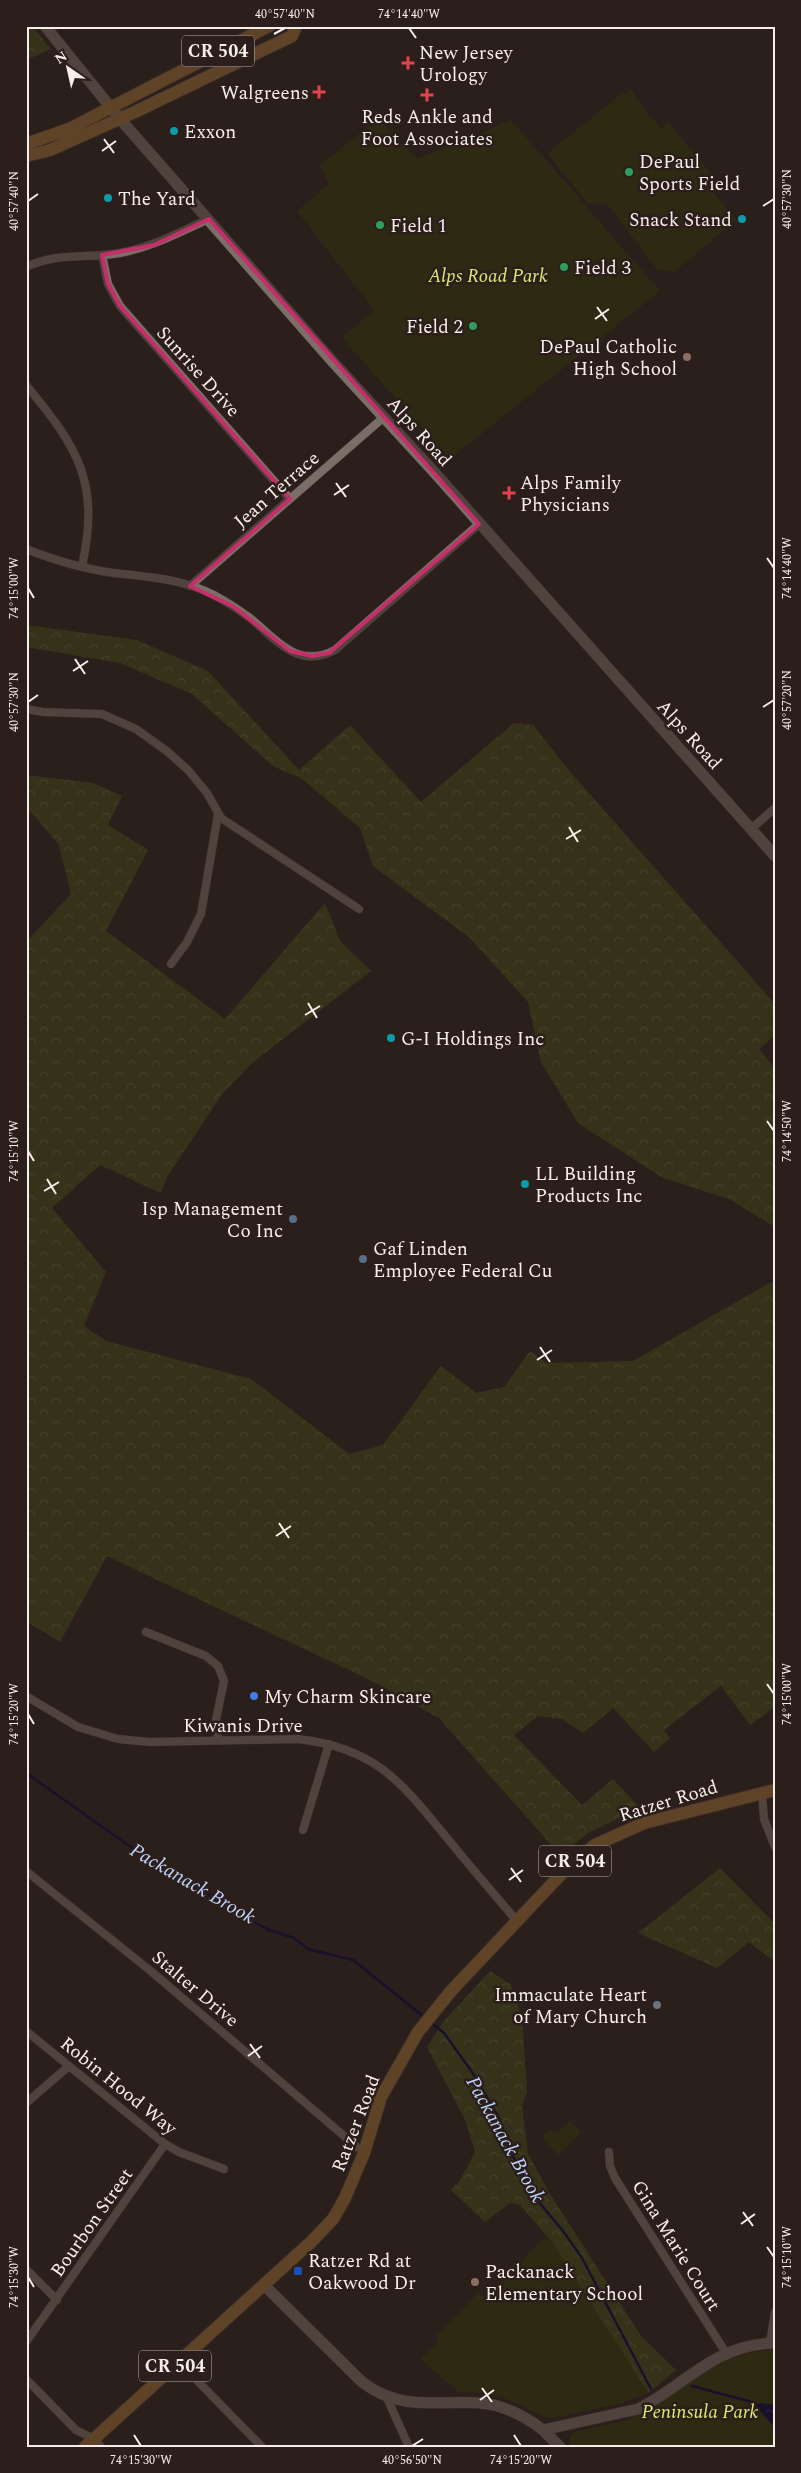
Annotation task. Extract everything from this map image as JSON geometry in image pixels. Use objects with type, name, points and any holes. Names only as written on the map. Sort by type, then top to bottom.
[{"type":"main road","name":"Alps Road","points":[[45,26],[120,119],[775,856]]},
{"type":"main road","name":"CR 504","points":[[111,108],[204,58],[269,26]]},
{"type":"main road","name":"CR 504","points":[[120,119],[292,36],[296,26]]},
{"type":"main road","points":[[26,144],[69,129],[111,108]]},
{"type":"main road","points":[[26,156],[50,150],[120,119]]},
{"type":"main road","name":"Ratzer Road","points":[[94,2444],[179,2362],[311,2242],[333,2219],[345,2198],[364,2153],[381,2097],[406,2051],[426,2021],[516,1920],[567,1868],[585,1852],[609,1838],[644,1823],[769,1791]]},
{"type":"main road","points":[[264,2285],[362,2382],[387,2398],[417,2405],[480,2403],[508,2409],[543,2430],[560,2447]]},
{"type":"main road","points":[[543,2430],[638,2409],[652,2402],[699,2367],[726,2353],[772,2343]]},
{"type":"street","points":[[26,267],[55,257],[123,253],[154,245],[209,220]]},
{"type":"street","name":"Sunrise Drive","points":[[102,255],[108,284],[120,306],[290,499]]},
{"type":"street","points":[[26,385],[68,438],[82,470],[90,516],[82,567]]},
{"type":"street","name":"Jean Terrace","points":[[190,586],[384,417]]},
{"type":"street","points":[[26,549],[82,567],[154,577],[190,586],[215,596],[234,607],[263,629],[276,643],[290,651],[301,655],[322,655],[335,650],[343,644],[479,524]]},
{"type":"street","points":[[26,709],[43,712],[102,714],[136,729],[168,752],[188,770],[206,793],[218,814],[227,823],[359,909]]},
{"type":"street","points":[[751,828],[775,808]]},
{"type":"street","points":[[171,964],[187,942],[201,914],[218,814]]},
{"type":"street","points":[[146,1632],[206,1656],[218,1666],[224,1681],[216,1720],[218,1740]]},
{"type":"street","name":"Kiwanis Drive","points":[[26,1696],[78,1727],[118,1739],[150,1742],[298,1739],[329,1744],[368,1759],[412,1794],[516,1920]]},
{"type":"street","points":[[303,1830],[329,1744]]},
{"type":"street","points":[[769,1791],[764,1819],[775,1847]]},
{"type":"street","name":"Stalter Drive","points":[[26,1871],[152,1972],[364,2153]]},
{"type":"street","name":"Robin Hood Way","points":[[26,2031],[165,2144],[179,2152],[224,2168]]},
{"type":"street","points":[[26,2103],[69,2066]]},
{"type":"street","name":"Bourbon Street","points":[[26,2342],[165,2144]]},
{"type":"street","name":"Gina Marie Court","points":[[609,2152],[610,2166],[615,2178],[726,2353]]},
{"type":"street","points":[[26,2269],[57,2300]]},
{"type":"street","points":[[772,2343],[775,2312]]},
{"type":"street","points":[[179,2362],[262,2447]]},
{"type":"street","points":[[26,2379],[76,2430],[94,2444]]},
{"type":"street","points":[[387,2398],[410,2447]]},
{"type":"highlighted area","points":[[209,219],[479,524],[329,653],[312,656],[290,651],[234,607],[190,586],[290,499],[120,306],[108,284],[102,255],[154,245]]},
{"type":"green space","points":[[26,26],[32,26],[51,49],[26,60]]},
{"type":"green space","name":"DePaul Sports Field","points":[[629,89],[633,90],[636,98],[661,129],[669,123],[719,183],[711,189],[736,220],[674,272],[657,269],[606,203],[589,204],[547,154],[623,92],[626,95]]},
{"type":"green space","name":"Alps Road Park","points":[[379,118],[417,159],[511,120],[660,291],[450,459],[342,338],[374,310],[297,211],[329,184],[320,165]]},
{"type":"green space","points":[[26,625],[137,640],[208,671],[299,770],[350,725],[421,802],[514,723],[533,725],[571,773],[775,1004],[775,1035],[759,1049],[775,1069],[775,1227],[729,1199],[663,1178],[578,1123],[541,1062],[528,1002],[470,938],[373,866],[360,828],[301,778],[273,766],[192,694],[120,663],[26,647]]},
{"type":"green space","points":[[26,775],[93,783],[122,796],[108,825],[148,850],[106,931],[225,1019],[325,903],[340,941],[371,971],[252,1063],[222,1094],[167,1177],[161,1193],[100,1165],[52,1208],[106,1272],[84,1326],[106,1341],[251,1379],[349,1454],[383,1445],[441,1366],[476,1393],[504,1387],[530,1351],[546,1363],[633,1361],[775,1280],[775,1707],[750,1725],[721,1686],[664,1730],[670,1738],[654,1752],[613,1708],[583,1733],[562,1719],[538,1716],[514,1735],[582,1805],[613,1779],[640,1808],[588,1833],[560,1855],[439,1718],[368,1679],[107,1556],[60,1642],[26,1621],[26,942],[71,894],[59,845],[33,814],[26,809]]},
{"type":"green space","points":[[720,1868],[775,1924],[775,1962],[749,1942],[717,1968],[638,1933]]},
{"type":"green space","points":[[490,1971],[510,1984],[522,2016],[527,2092],[522,2106],[528,2154],[550,2194],[641,2336],[676,2370],[648,2393],[552,2242],[520,2205],[510,2203],[485,2222],[451,2190],[459,2182],[475,2152],[465,2120],[427,2047],[443,2022]]},
{"type":"green space","points":[[570,2120],[581,2132],[558,2155],[544,2140],[544,2136],[550,2130],[558,2132]]},
{"type":"green space","points":[[545,2237],[552,2242],[648,2393],[622,2403],[553,2418],[545,2417],[504,2398],[483,2393],[458,2392],[421,2359],[439,2341],[435,2337],[479,2292],[485,2298]]},
{"type":"green space","name":"Peninsula Park","points":[[775,2350],[775,2405],[753,2402],[775,2424],[775,2447],[569,2445],[570,2436],[574,2432],[624,2421],[650,2410],[652,2409],[652,2402],[695,2375],[725,2360],[758,2351]]},
{"type":"water","points":[[752,2402],[775,2405],[775,2428]]},
{"type":"waterway","name":"Packanack Brook","points":[[26,1773],[125,1843],[236,1912],[269,1930],[294,1938],[308,1949],[353,1960],[424,2017]]},
{"type":"waterway","name":"Packanack Brook","points":[[430,2022],[444,2033],[472,2072],[498,2116],[515,2161],[533,2195],[563,2231],[582,2258],[651,2389]]},
{"type":"waterway","name":"Packanack Brook","points":[[692,2386],[752,2402]]},
{"type":"place","name":"New Jersey Urology","points":[[408,63]]},
{"type":"place","name":"Walgreens","points":[[319,92]]},
{"type":"place","name":"Reds Ankle and Foot Associates","points":[[427,95]]},
{"type":"place","name":"Exxon","points":[[174,131]]},
{"type":"place","name":"DePaul Sports Field","points":[[629,172]]},
{"type":"place","name":"The Yard","points":[[108,198]]},
{"type":"place","name":"Snack Stand","points":[[742,219]]},
{"type":"place","name":"Field 1","points":[[380,225]]},
{"type":"place","name":"Field 3","points":[[564,267]]},
{"type":"place","name":"Field 2","points":[[473,326]]},
{"type":"place","name":"DePaul Catholic High School","points":[[687,357]]},
{"type":"place","name":"Alps Family Physicians","points":[[509,493]]},
{"type":"place","name":"G-I Holdings Inc","points":[[391,1038]]},
{"type":"place","name":"LL Building Products Inc","points":[[525,1184]]},
{"type":"place","name":"Isp Management Co Inc","points":[[293,1219]]},
{"type":"place","name":"Gaf Linden Employee Federal Cu","points":[[363,1259]]},
{"type":"place","name":"My Charm Skincare","points":[[254,1696]]},
{"type":"place","name":"Immaculate Heart of Mary Church","points":[[657,2005]]},
{"type":"place","name":"Ratzer Rd at Oakwood Dr","points":[[298,2271]]},
{"type":"place","name":"Packanack Elementary School","points":[[475,2282]]}]
